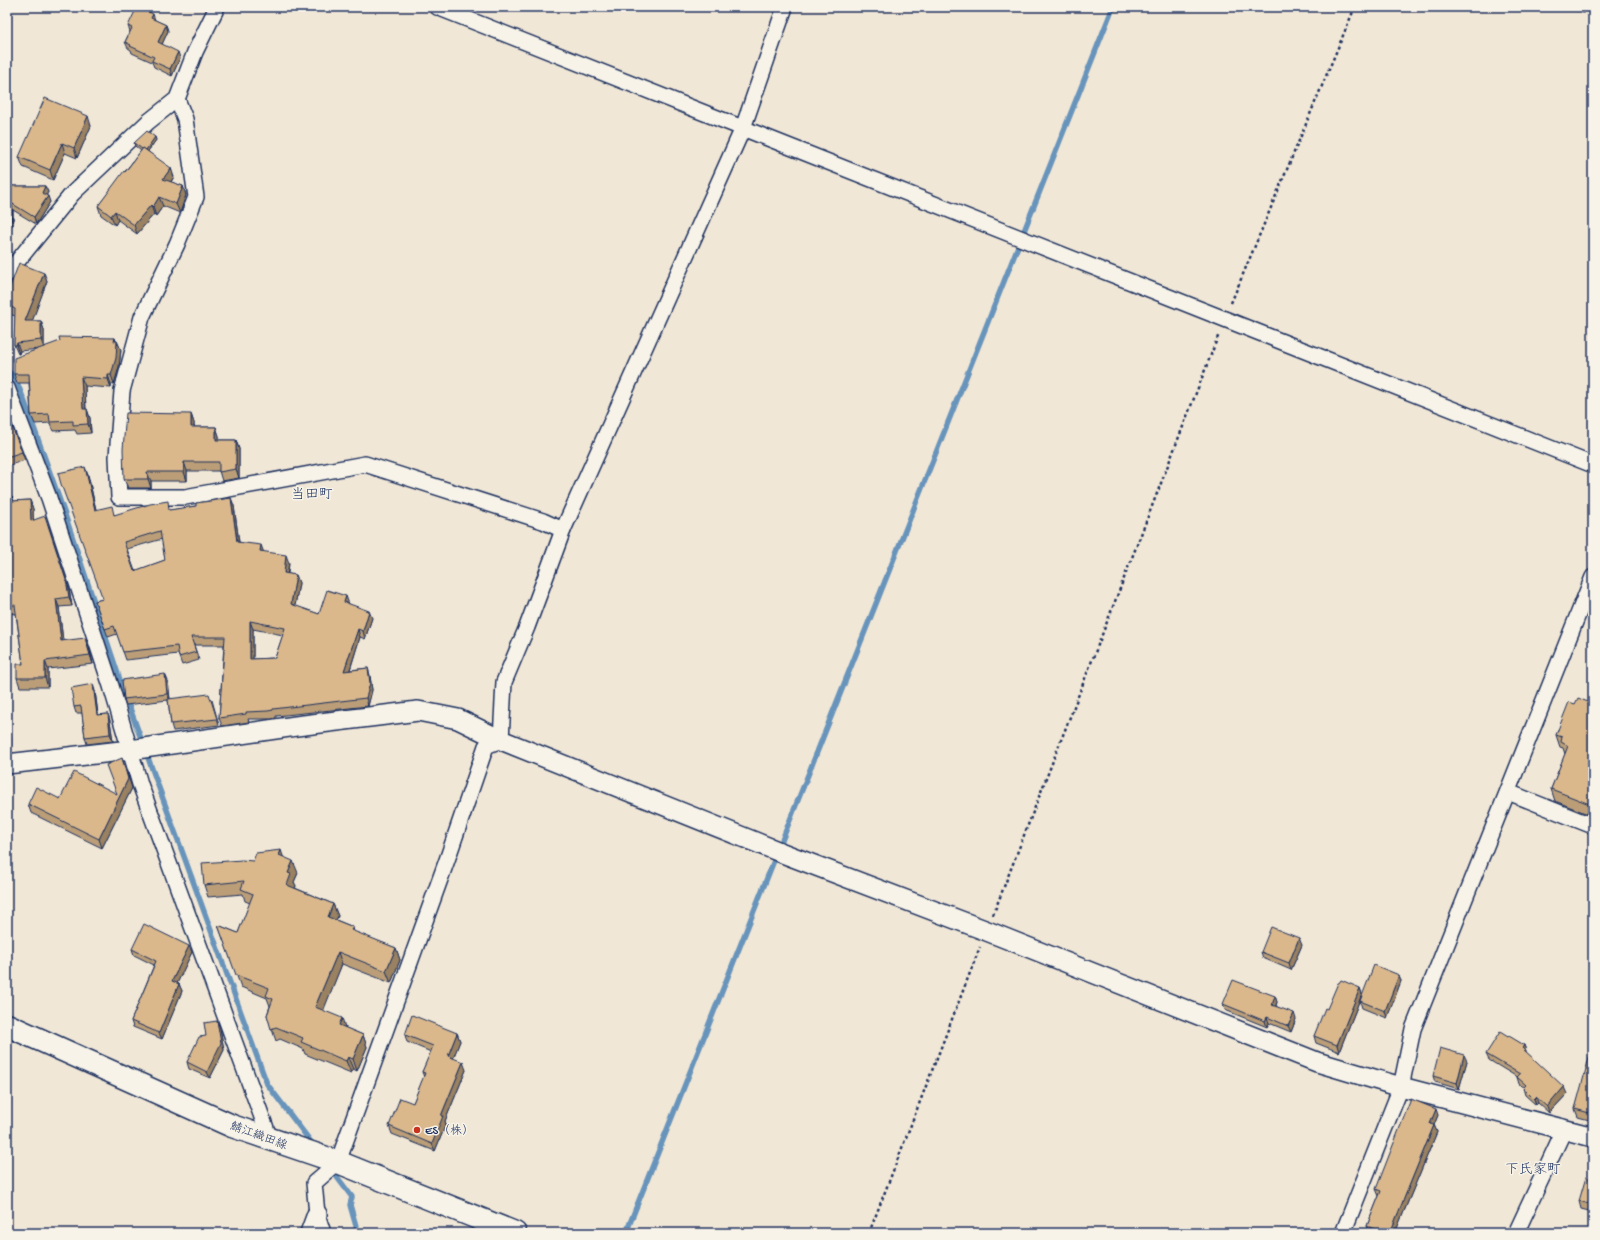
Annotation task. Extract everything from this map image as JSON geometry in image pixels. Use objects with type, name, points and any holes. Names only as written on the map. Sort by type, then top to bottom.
[{"type":"main road","name":"鯖江織田線","points":[[7,1025],[232,1126],[338,1162],[515,1233]]},
{"type":"street","points":[[7,274],[72,194],[148,122],[178,98],[195,52],[217,7]]},
{"type":"street","points":[[437,7],[1593,465]]},
{"type":"street","points":[[501,740],[504,682],[528,627],[563,530],[743,128],[785,7]]},
{"type":"street","points":[[178,98],[185,119],[196,197],[177,244],[142,317],[122,392],[117,457],[119,497],[185,497],[365,464],[543,521],[563,530]]},
{"type":"street","points":[[7,388],[49,498],[111,686],[140,784],[270,1139]]},
{"type":"street","points":[[1343,1233],[1401,1087],[1413,1029],[1593,577]]},
{"type":"street","points":[[7,764],[130,750],[296,726],[418,711],[458,719],[501,740],[785,854],[987,931],[1317,1062],[1401,1087],[1593,1137]]},
{"type":"street","points":[[323,1233],[317,1214],[314,1183],[338,1162],[447,860],[486,746],[501,740]]},
{"type":"street","points":[[1508,792],[1593,826]]},
{"type":"street","points":[[1516,1233],[1564,1130]]},
{"type":"street","points":[[310,1233],[317,1214]]},
{"type":"path","points":[[870,1233],[1224,318],[1355,7]]},
{"type":"path","points":[[1570,7],[1593,16]]},
{"type":"building","points":[[137,7],[153,14],[151,18],[166,25],[158,42],[178,52],[170,69],[152,61],[154,57],[130,46],[131,45],[125,42],[132,28],[128,26]]},
{"type":"building","points":[[45,98],[88,116],[74,148],[62,143],[50,170],[19,157]]},
{"type":"building","points":[[147,131],[155,137],[146,150],[134,143]]},
{"type":"building","points":[[143,148],[171,168],[163,179],[183,186],[176,204],[159,197],[153,207],[151,205],[134,225],[115,211],[111,216],[98,206]]},
{"type":"building","points":[[7,186],[45,186],[42,193],[48,196],[34,217],[11,203],[11,218],[7,218]]},
{"type":"building","points":[[19,263],[44,273],[25,321],[41,321],[41,340],[17,343],[14,345],[15,309],[7,305],[7,295]]},
{"type":"building","points":[[59,337],[115,338],[114,341],[117,341],[116,358],[111,375],[108,375],[108,379],[81,377],[83,409],[87,409],[88,424],[73,425],[73,421],[50,422],[49,414],[31,415],[29,374],[14,374],[14,358],[60,341]]},
{"type":"building","points":[[126,413],[191,414],[191,427],[216,427],[216,440],[236,440],[236,469],[219,472],[219,462],[184,462],[184,472],[147,472],[148,479],[124,479],[123,449]]},
{"type":"building","points":[[10,422],[22,452],[7,457],[7,423]]},
{"type":"building","points":[[85,467],[95,510],[112,506],[114,515],[150,504],[168,501],[169,510],[196,506],[196,503],[231,498],[237,542],[261,545],[260,551],[286,555],[284,573],[296,575],[291,604],[319,614],[327,590],[346,596],[344,602],[369,611],[363,631],[358,629],[344,671],[368,668],[370,683],[366,698],[273,709],[268,711],[246,712],[246,714],[219,718],[225,637],[191,637],[196,652],[179,657],[177,646],[123,652],[114,626],[105,629],[95,601],[103,599],[58,473]],"holes":[[[160,531],[165,560],[134,571],[124,542]],[[250,621],[285,628],[275,658],[250,659]]]},
{"type":"building","points":[[7,496],[12,496],[12,501],[30,500],[31,521],[45,516],[66,580],[69,597],[56,599],[61,641],[85,638],[90,655],[45,661],[45,678],[17,678],[17,664],[23,664],[15,605],[7,605]]},
{"type":"building","points":[[165,674],[167,694],[124,699],[122,680]]},
{"type":"building","points":[[93,684],[97,715],[108,714],[110,734],[85,737],[81,706],[74,707],[71,688]]},
{"type":"building","points":[[209,694],[217,719],[171,724],[168,699]]},
{"type":"building","points":[[1578,698],[1593,704],[1593,807],[1592,805],[1551,789],[1568,746],[1561,742],[1562,737],[1556,735],[1569,702],[1575,704]]},
{"type":"building","points":[[8,730],[8,745],[7,745]]},
{"type":"building","points":[[122,758],[128,779],[99,839],[28,804],[36,787],[60,799],[74,772],[117,794],[106,765]]},
{"type":"building","points":[[281,850],[279,855],[293,861],[288,873],[291,874],[287,885],[333,904],[328,917],[353,927],[351,930],[396,948],[386,971],[338,952],[315,1007],[342,1018],[339,1025],[363,1035],[353,1059],[348,1057],[346,1061],[301,1042],[303,1038],[276,1027],[271,1029],[267,1015],[273,999],[266,996],[269,988],[236,975],[218,925],[238,933],[253,894],[241,889],[244,881],[204,885],[202,863],[242,860],[253,861],[256,853]]},
{"type":"building","points":[[144,924],[189,946],[172,981],[179,984],[159,1033],[131,1021],[156,961],[132,949]]},
{"type":"building","points":[[1271,927],[1299,938],[1289,963],[1261,952]]},
{"type":"building","points":[[1374,965],[1399,975],[1385,1011],[1360,1001]]},
{"type":"building","points":[[1233,980],[1275,996],[1272,1005],[1294,1013],[1288,1026],[1267,1017],[1265,1021],[1223,1004]]},
{"type":"building","points":[[1341,980],[1360,988],[1337,1045],[1314,1036],[1325,1008],[1327,1009],[1338,983]]},
{"type":"building","points":[[412,1015],[457,1033],[448,1056],[463,1062],[441,1116],[443,1116],[432,1144],[389,1126],[400,1098],[413,1103],[425,1073],[422,1072],[433,1046],[405,1035]]},
{"type":"building","points":[[217,1021],[221,1043],[207,1072],[187,1062],[199,1037],[206,1036],[204,1023]]},
{"type":"building","points":[[1500,1032],[1524,1045],[1522,1048],[1564,1087],[1547,1107],[1536,1097],[1534,1099],[1523,1088],[1526,1085],[1517,1077],[1520,1074],[1486,1054]]},
{"type":"building","points":[[1440,1048],[1464,1055],[1457,1083],[1433,1076]]},
{"type":"building","points":[[1590,1054],[1593,1054],[1593,1114],[1575,1109]]},
{"type":"building","points":[[1411,1099],[1436,1109],[1430,1124],[1434,1125],[1390,1233],[1384,1233],[1367,1226],[1381,1191],[1376,1189]]},
{"type":"building","points":[[1586,1177],[1593,1180],[1593,1205],[1579,1201]]},
{"type":"waterway","points":[[626,1233],[1113,7]]},
{"type":"waterway","points":[[7,367],[9,372],[16,380],[24,400],[65,515],[124,692],[267,1084],[314,1146]]},
{"type":"waterway","points":[[331,1169],[352,1197],[350,1205],[358,1233]]},
{"type":"place","name":"ES（株）","points":[[417,1130]]},
{"type":"district","name":"当田町","points":[[312,493]]},
{"type":"district","name":"下氏家町","points":[[1533,1168]]}]
